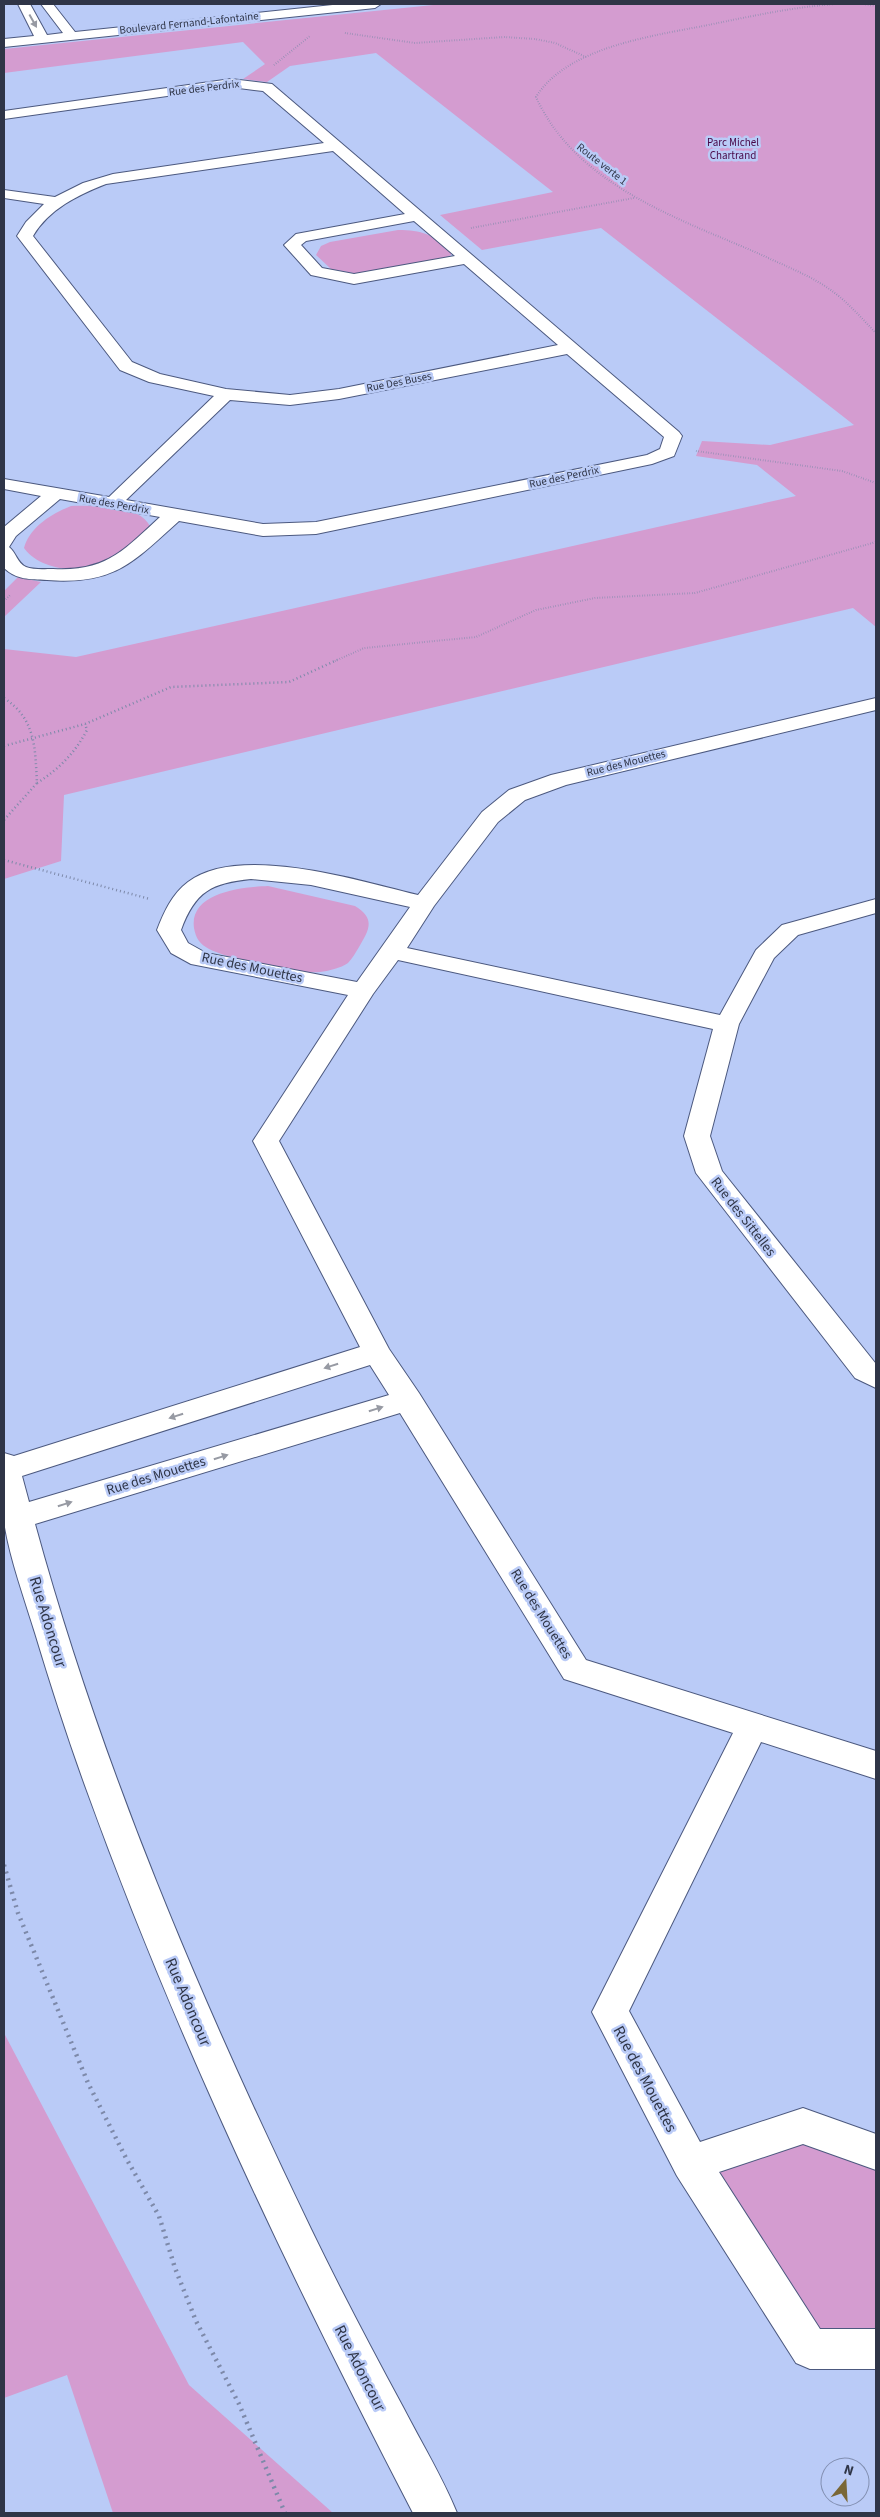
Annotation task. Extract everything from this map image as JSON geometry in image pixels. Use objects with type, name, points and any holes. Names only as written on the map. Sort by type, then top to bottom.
[{"type":"street","points":[[24,4],[42,38]]},
{"type":"street","points":[[47,4],[72,35]]},
{"type":"street","name":"Boulevard Fernand-Lafontaine","points":[[4,42],[374,4]]},
{"type":"street","name":"Rue des Perdrix","points":[[4,115],[231,83],[250,83],[267,86],[673,436],[668,452],[652,459],[316,528],[263,530],[4,484]]},
{"type":"street","name":"Rue Des Buses","points":[[336,146],[114,178],[79,188],[58,202],[29,228],[25,236],[126,366],[155,378],[226,394],[290,400],[338,394],[570,348]]},
{"type":"street","points":[[4,194],[58,202]]},
{"type":"street","points":[[417,216],[301,237],[292,245],[318,272],[354,279],[467,259]]},
{"type":"street","points":[[112,503],[226,394]]},
{"type":"street","points":[[4,543],[8,533],[55,494]]},
{"type":"street","name":"Rue des Perdrix","points":[[4,552],[7,561],[21,573],[69,576],[98,572],[127,558],[174,515]]},
{"type":"street","name":"Rue des Mouettes","points":[[876,704],[559,780],[517,795],[490,817],[424,903],[392,952],[362,991],[266,1141],[378,1352],[575,1670],[876,1766]]},
{"type":"street","name":"Rue des Mouettes","points":[[362,991],[199,959],[179,948],[168,930],[178,906],[188,894],[204,882],[233,872],[278,872],[424,903]]},
{"type":"street","name":"Rue des Sittelles","points":[[876,906],[790,930],[764,955],[727,1024],[697,1136],[709,1173],[865,1371],[876,1378]]},
{"type":"street","points":[[392,952],[727,1024]]},
{"type":"street","points":[[4,1467],[378,1352]]},
{"type":"street","name":"Rue des Mouettes","points":[[18,1517],[409,1400]]},
{"type":"street","name":"Rue Adoncour","points":[[4,1467],[57,1655],[92,1758],[142,1890],[199,2030],[327,2303],[436,2513]]},
{"type":"street","name":"Rue des Mouettes","points":[[753,1726],[610,2012],[691,2163],[810,2349],[876,2349]]},
{"type":"street","points":[[691,2163],[803,2126],[876,2152]]},
{"type":"path","name":"Route verte 1","points":[[835,4],[795,8],[635,41],[586,57],[562,70],[540,90],[536,97],[540,108],[568,146],[610,182],[635,198],[804,274],[833,291],[876,333]]},
{"type":"path","points":[[863,4],[876,6]]},
{"type":"path","points":[[250,83],[314,33],[304,33]]},
{"type":"path","points":[[345,33],[403,43],[426,44],[499,37],[526,38],[551,42],[586,57]]},
{"type":"path","points":[[438,234],[635,198]]},
{"type":"path","points":[[671,447],[842,471],[876,483]]},
{"type":"path","points":[[4,746],[85,724],[171,687],[289,682],[364,648],[476,637],[536,610],[594,598],[695,593],[876,542]]},
{"type":"path","points":[[4,698],[22,709],[35,739],[37,783]]},
{"type":"path","points":[[4,820],[37,783],[54,772],[79,746],[87,730],[85,724]]},
{"type":"path","points":[[4,860],[178,906]]},
{"type":"path","points":[[4,1865],[18,1913],[88,2083],[126,2158],[159,2216],[175,2268],[196,2321],[239,2404],[285,2513]]},
{"type":"green space","name":"Parc Michel Chartrand","points":[[443,4],[876,4],[876,627],[853,608],[64,795],[61,861],[4,879],[4,649],[76,657],[796,496],[757,465],[696,456],[702,441],[770,445],[854,425],[601,228],[482,250],[440,215],[553,192],[376,53],[290,66],[267,82],[243,79],[265,64],[243,42],[4,73],[4,49]]},
{"type":"green space","points":[[398,230],[421,232],[433,237],[451,249],[451,255],[445,258],[359,274],[331,269],[316,255],[321,246],[330,242]]},
{"type":"green space","points":[[71,506],[115,507],[136,513],[150,526],[125,554],[110,563],[97,567],[70,569],[56,567],[33,557],[24,548],[31,534],[49,517]]},
{"type":"green space","points":[[18,577],[41,582],[4,617],[4,591]]},
{"type":"green space","points":[[268,886],[355,906],[362,911],[368,920],[368,930],[348,963],[323,972],[296,971],[263,965],[219,953],[209,949],[199,941],[194,928],[195,916],[200,906],[209,899],[232,890]]},
{"type":"green space","points":[[4,2033],[189,2385],[333,2513],[113,2513],[67,2375],[4,2398]]},
{"type":"green space","points":[[803,2126],[876,2152],[876,2349],[810,2349],[691,2163]]}]
